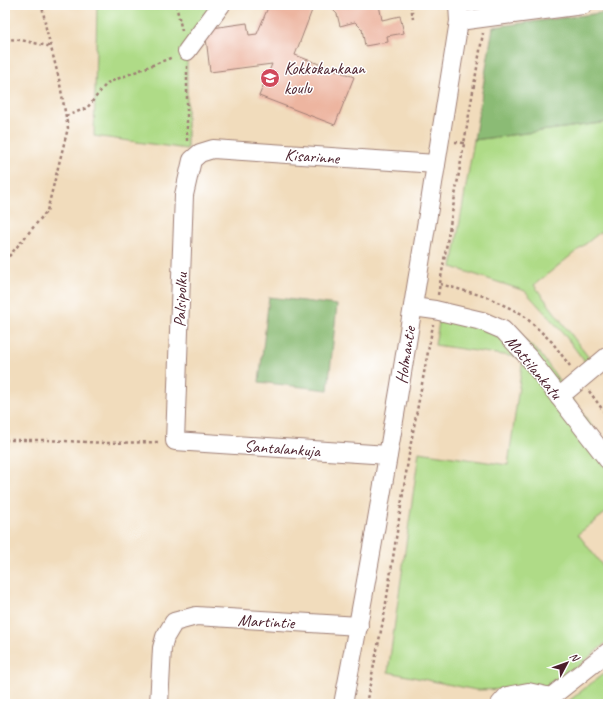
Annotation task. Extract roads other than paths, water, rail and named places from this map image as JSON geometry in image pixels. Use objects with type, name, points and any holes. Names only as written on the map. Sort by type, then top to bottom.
[{"type":"street","points":[[187,51],[221,5]]},
{"type":"street","points":[[458,13],[483,18],[583,5]]},
{"type":"street","name":"Holmantie","points":[[343,704],[359,626],[413,307],[458,13]]},
{"type":"street","name":"Kisarinne","points":[[192,160],[200,153],[213,149],[436,164]]},
{"type":"street","name":"Palsipolku","points":[[175,441],[184,195],[192,160]]},
{"type":"street","name":"Mattilankatu","points":[[413,307],[436,310],[482,321],[502,330],[529,358],[608,460]]},
{"type":"street","points":[[559,397],[608,356]]},
{"type":"street","name":"Santalankuja","points":[[175,441],[388,455]]},
{"type":"street","name":"Martintie","points":[[159,704],[164,637],[174,622],[196,616],[359,626]]},
{"type":"street","points":[[500,704],[507,696],[528,692],[550,701],[608,652]]},
{"type":"place","name":"Kokkokankaan koulu","points":[[270,78]]}]
